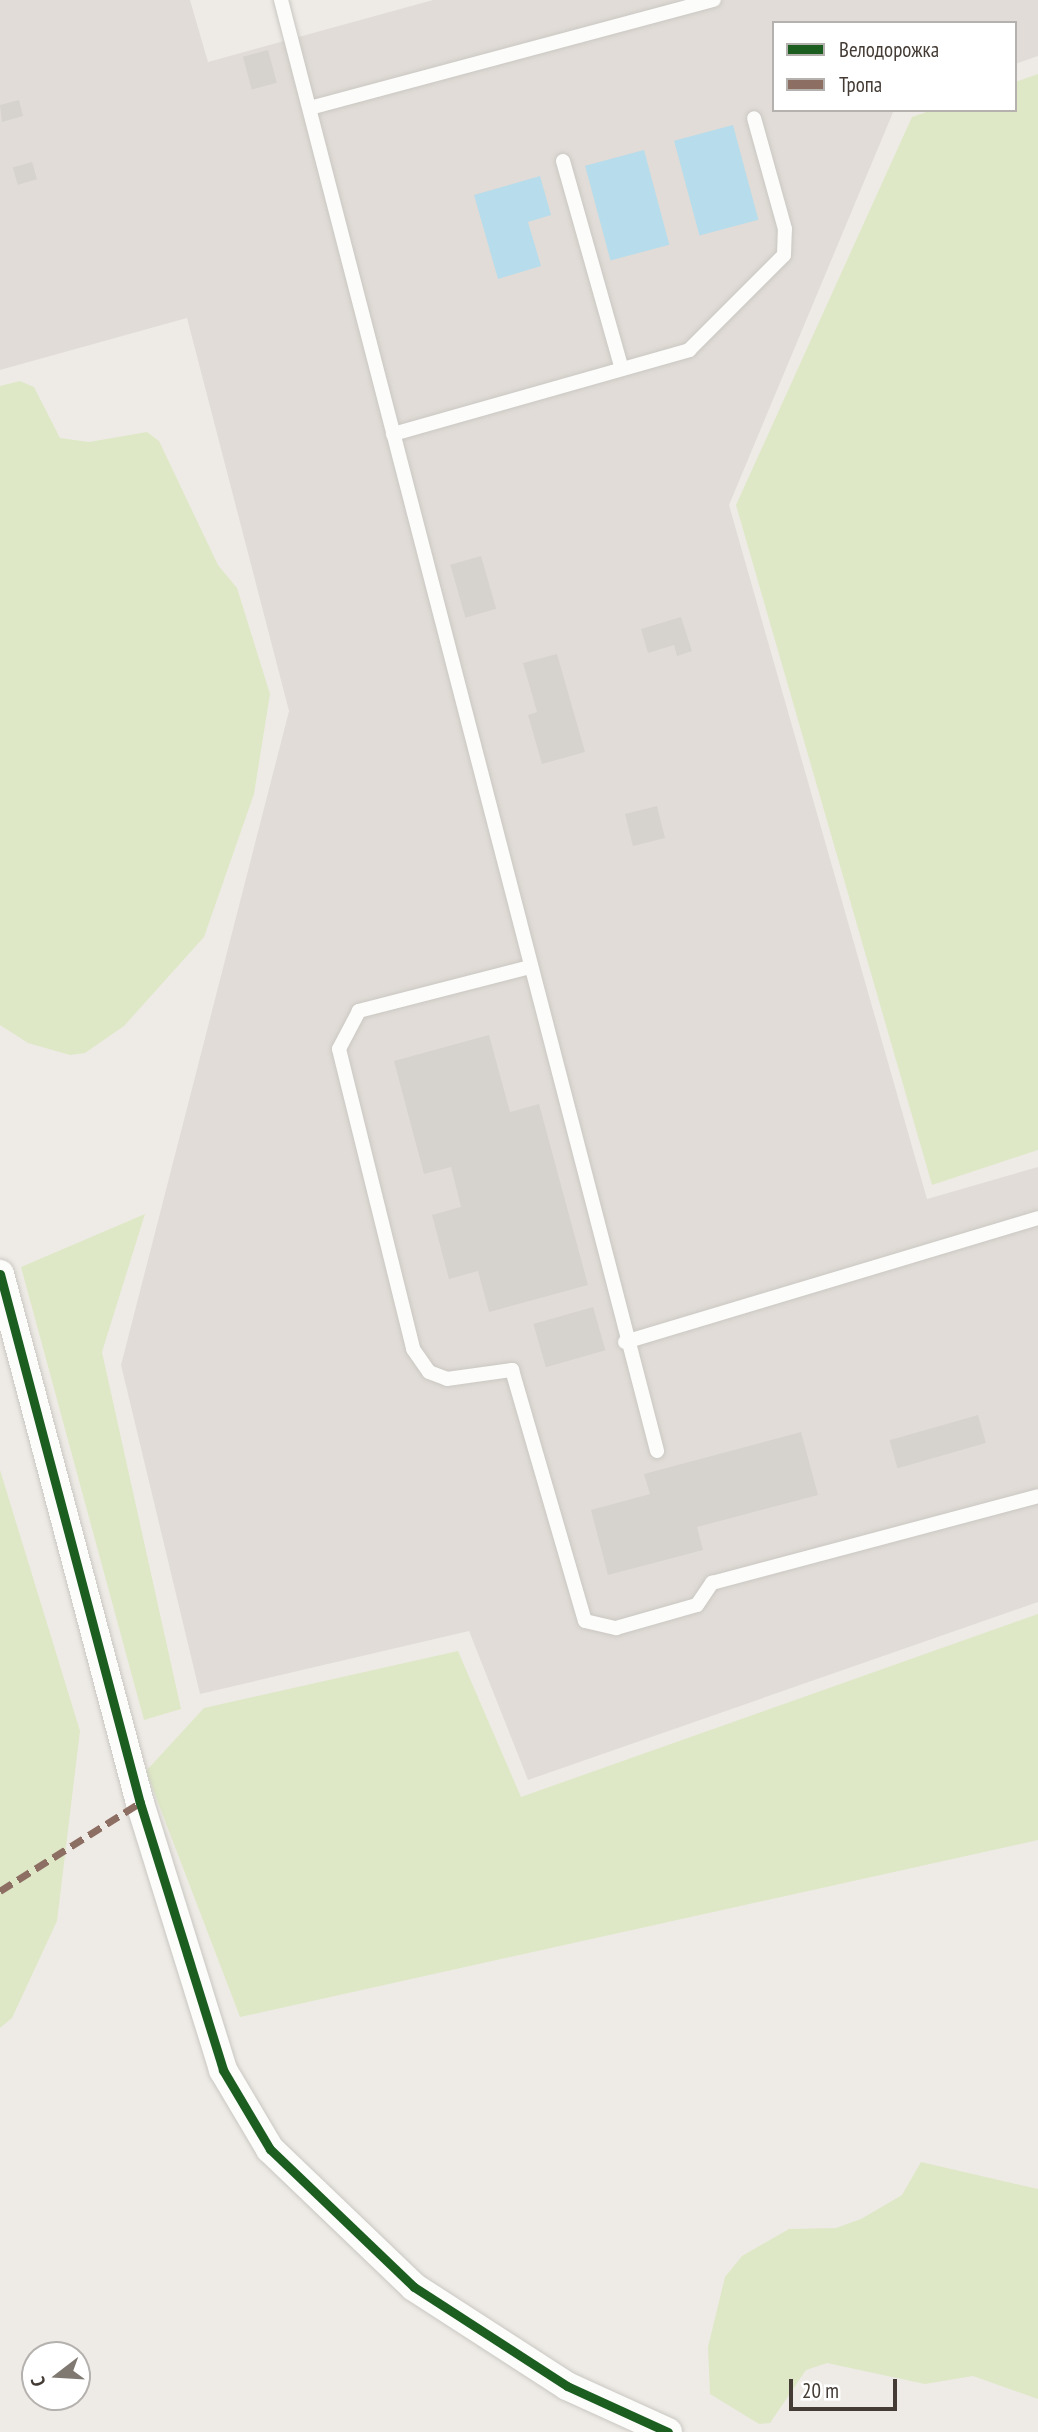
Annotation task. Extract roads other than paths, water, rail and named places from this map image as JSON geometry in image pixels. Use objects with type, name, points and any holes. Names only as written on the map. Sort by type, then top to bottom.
[{"type":"street","points":[[0,1274],[140,1803],[223,2070],[270,2149],[414,2287],[567,2386],[668,2432]]},
{"type":"lane","points":[[281,0],[625,1342],[657,1451]]},
{"type":"lane","points":[[310,108],[714,0]]},
{"type":"lane","points":[[393,434],[689,350],[784,255],[785,229],[754,118]]},
{"type":"lane","points":[[563,161],[622,369]]},
{"type":"lane","points":[[530,967],[359,1011],[339,1049],[413,1349],[429,1372],[447,1379],[512,1370],[585,1621],[627,1625],[697,1605],[712,1583],[1038,1496]]},
{"type":"lane","points":[[625,1342],[1038,1218]]},
{"type":"water","points":[[733,125],[758,220],[699,235],[674,141]]},
{"type":"water","points":[[644,150],[669,245],[610,260],[585,166]]},
{"type":"water","points":[[540,176],[551,215],[528,222],[541,266],[498,279],[474,195]]}]
